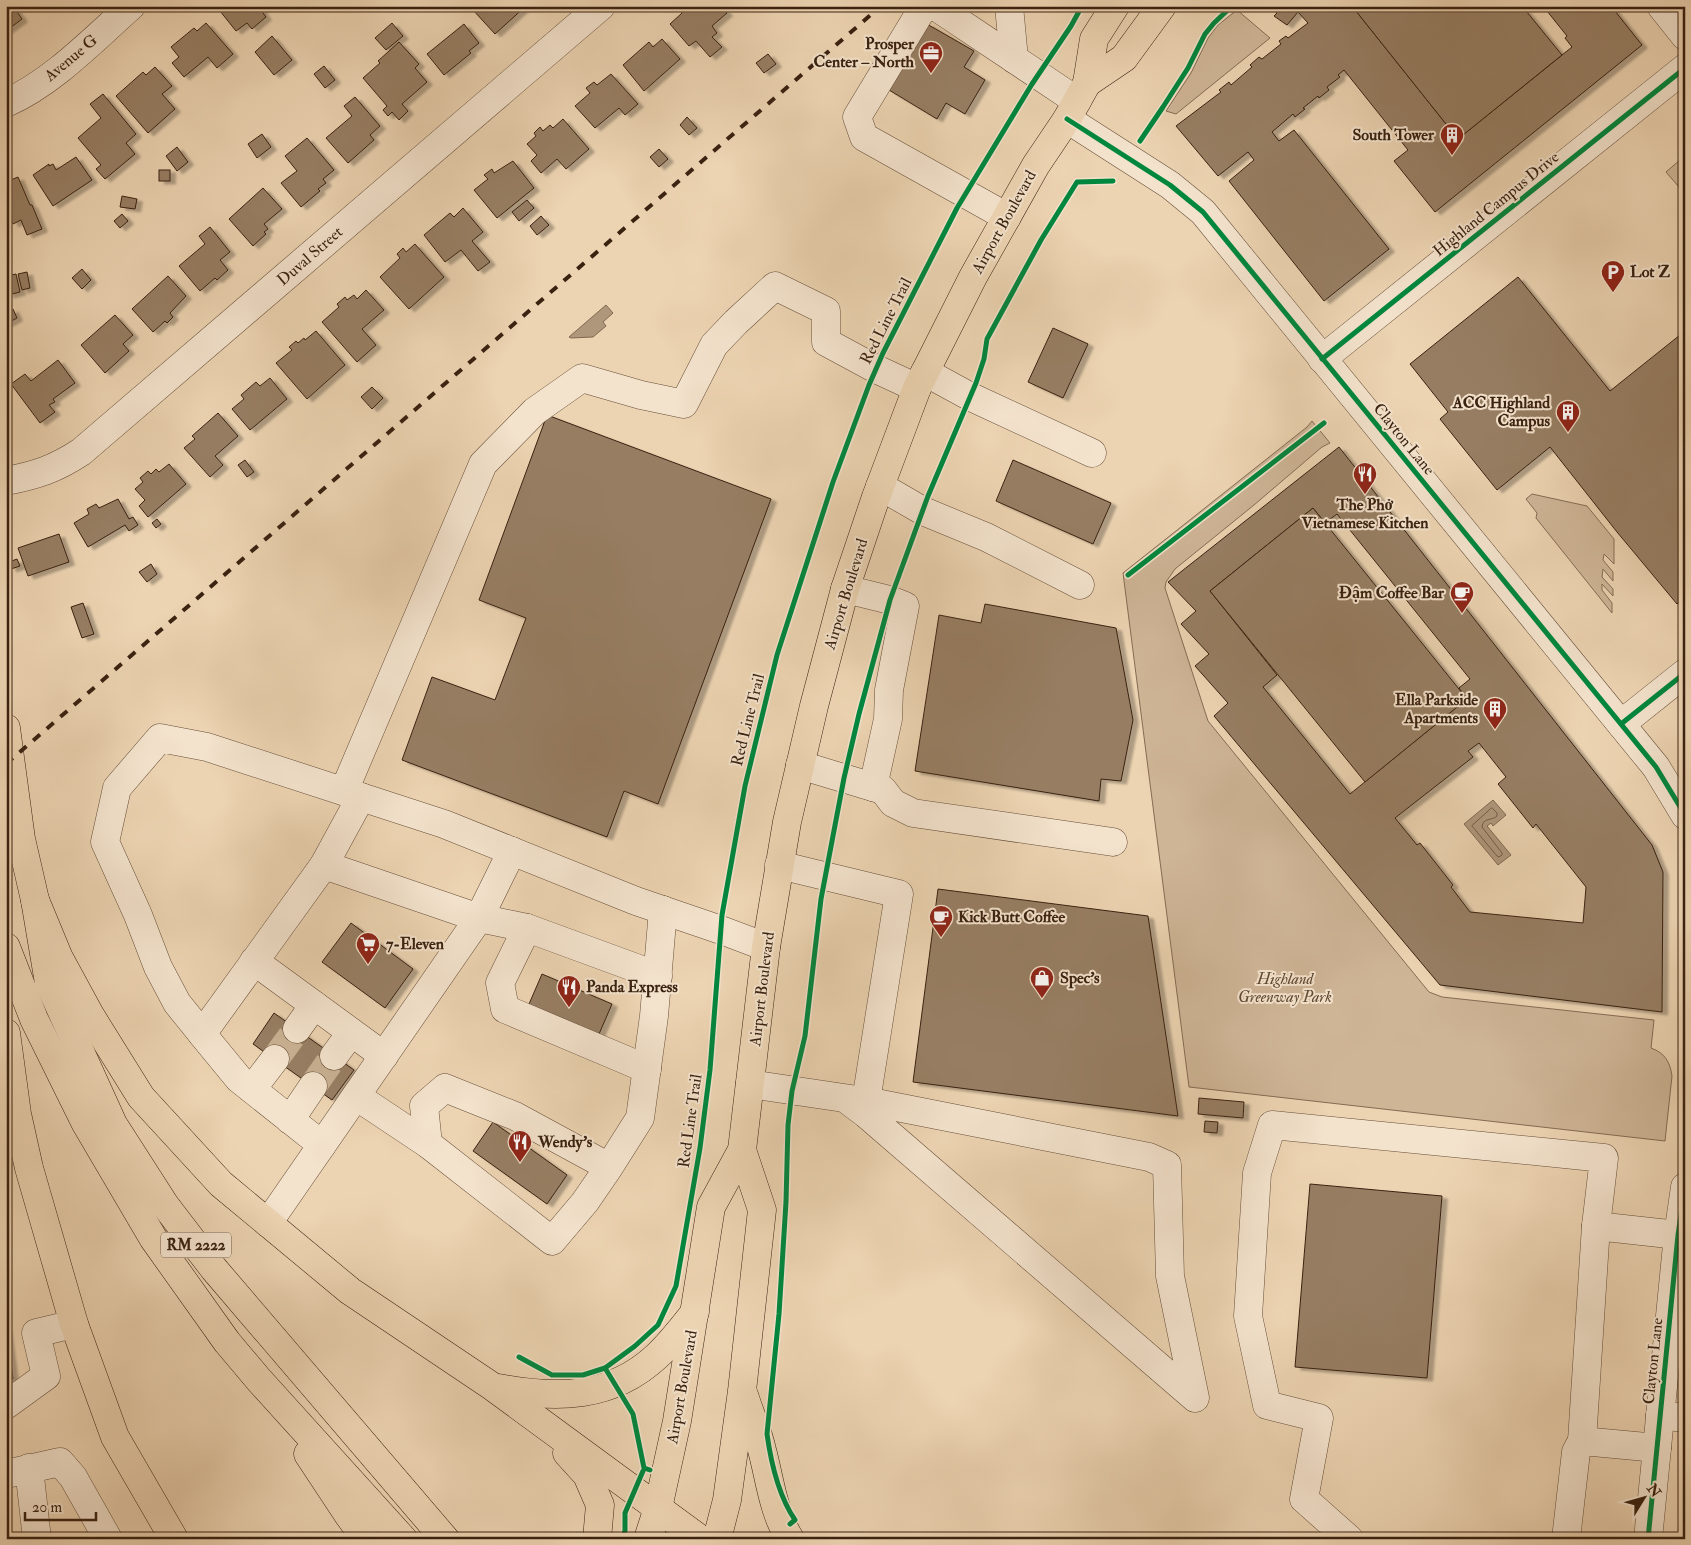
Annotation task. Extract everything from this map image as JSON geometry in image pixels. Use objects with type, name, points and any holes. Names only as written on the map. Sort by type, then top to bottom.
[{"type":"main road","name":"Airport Boulevard","points":[[1077,101],[1094,39],[1116,6]]},
{"type":"main road","name":"Airport Boulevard","points":[[648,1539],[658,1508],[677,1421],[711,1207],[742,1150],[766,947],[786,822],[846,589],[880,486],[921,380],[973,277],[1036,165],[1077,101],[1124,58],[1162,6]]},
{"type":"main road","name":"RM 2222","points":[[6,728],[21,839],[35,900],[49,983],[114,1124],[165,1205],[214,1269],[445,1539]]},
{"type":"main road","points":[[35,900],[59,958],[90,1015],[141,1097],[221,1184],[350,1291],[493,1387],[700,1539]]},
{"type":"main road","name":"RM 2222","points":[[6,946],[34,1019],[86,1124],[153,1238],[227,1342],[403,1539]]},
{"type":"main road","points":[[6,1033],[12,1114],[74,1324],[115,1437],[174,1539]]},
{"type":"main road","name":"Airport Boulevard","points":[[717,1539],[727,1500],[742,1391],[762,1210],[742,1150]]},
{"type":"main road","points":[[493,1387],[522,1392],[564,1395],[593,1391],[616,1385],[639,1371],[658,1356],[695,1312]]},
{"type":"main road","points":[[259,1380],[366,1539]]},
{"type":"main road","points":[[493,1387],[562,1448],[587,1475],[600,1505],[597,1539]]},
{"type":"main road","points":[[742,1391],[762,1450],[769,1484],[784,1530],[790,1539]]},
{"type":"street","name":"Avenue G","points":[[6,103],[26,95],[57,71],[132,6]]},
{"type":"street","name":"Duval Street","points":[[6,481],[33,476],[59,466],[81,452],[601,6]]},
{"type":"street","points":[[930,6],[921,10],[857,117],[864,137],[1007,217]]},
{"type":"street","name":"Clayton Lane","points":[[934,6],[1077,101],[1170,186],[1203,212],[1656,767],[1685,815]]},
{"type":"street","points":[[1009,6],[1014,59]]},
{"type":"street","points":[[1661,6],[1685,36]]},
{"type":"street","name":"Highland Campus Drive","points":[[1322,359],[1685,68]]},
{"type":"street","points":[[202,1034],[324,865],[483,464],[534,411],[582,378],[684,404],[714,344],[775,286],[826,311],[826,342],[876,369],[921,380],[969,396],[1092,453]]},
{"type":"street","points":[[880,486],[923,510],[986,537],[1080,585]]},
{"type":"street","points":[[846,589],[890,600],[905,606],[889,690],[888,719],[873,786]]},
{"type":"street","points":[[1621,724],[1685,673]]},
{"type":"street","points":[[322,1145],[239,1078],[177,1004],[158,966],[138,915],[105,842],[117,788],[160,738],[206,746],[444,824],[636,901],[766,947]]},
{"type":"street","points":[[800,766],[883,790],[893,803],[913,813],[1113,842]]},
{"type":"street","points":[[268,1223],[479,918],[512,851]]},
{"type":"street","points":[[324,865],[479,918],[527,928],[658,976]]},
{"type":"street","points":[[750,1084],[856,1100],[1103,1148],[1149,1158],[1166,1165],[1170,1276],[1195,1398],[866,1114],[856,1100],[899,894],[779,865]]},
{"type":"street","points":[[356,1096],[428,1144],[552,1240],[585,1202],[640,1118],[658,976],[663,910]]},
{"type":"street","points":[[527,928],[500,983],[505,1008],[647,1069]]},
{"type":"street","points":[[254,961],[384,1056]]},
{"type":"street","points":[[297,1029],[314,1005]]},
{"type":"street","points":[[334,1056],[351,1032]]},
{"type":"street","points":[[252,1089],[275,1059]]},
{"type":"street","points":[[290,1120],[312,1086]]},
{"type":"street","points":[[428,1144],[424,1106],[445,1088],[515,1116],[609,1167]]},
{"type":"street","points":[[1349,1539],[1304,1499],[1319,1418],[1267,1405],[1248,1316],[1257,1173],[1272,1125],[1604,1158],[1596,1226],[1582,1441],[1576,1452],[1566,1539]]},
{"type":"street","name":"Clayton Lane","points":[[1648,1539],[1656,1448],[1672,1416],[1678,1234],[1685,1187]]},
{"type":"street","points":[[1596,1226],[1678,1234]]},
{"type":"street","points":[[6,1405],[46,1376],[36,1333],[74,1324]]},
{"type":"street","points":[[1582,1441],[1656,1448]]},
{"type":"street","points":[[37,1539],[18,1471],[60,1462],[73,1477],[108,1539]]},
{"type":"green space","points":[[1237,10],[1270,38],[1176,114],[1166,111],[1191,73],[1208,38],[1218,25]]},
{"type":"green space","points":[[1680,160],[1685,166],[1685,194],[1666,172]]},
{"type":"green space","name":"Highland Greenway Park","points":[[1312,421],[1330,443],[1322,447],[1175,569],[1166,582],[1165,588],[1208,721],[1429,992],[1442,997],[1654,1020],[1651,1048],[1666,1059],[1672,1076],[1665,1141],[1189,1087],[1123,573],[1307,427]]},
{"type":"green space","points":[[1532,494],[1587,506],[1614,539],[1614,564],[1604,554],[1603,560],[1613,572],[1613,581],[1603,569],[1602,577],[1613,589],[1613,596],[1602,584],[1602,590],[1612,603],[1612,613],[1536,518],[1537,513],[1526,499]]},
{"type":"water","points":[[606,305],[613,313],[603,322],[606,326],[593,337],[569,337]]},
{"type":"water","points":[[1493,800],[1506,815],[1493,826],[1491,823],[1487,826],[1511,855],[1498,865],[1464,824]]},
{"type":"building","points":[[6,6],[13,6],[22,19],[6,31]]},
{"type":"building","points":[[226,6],[266,6],[261,10],[266,17],[252,29],[247,23],[236,31],[220,11]]},
{"type":"building","points":[[476,6],[526,6],[495,34],[473,10]]},
{"type":"building","points":[[682,6],[721,6],[727,13],[712,26],[717,33],[712,37],[722,47],[710,57],[696,41],[689,46],[670,24],[682,13],[678,9]]},
{"type":"building","name":"South Tower","points":[[1268,6],[1352,6],[1458,139],[1572,47],[1565,38],[1567,36],[1543,6],[1585,6],[1586,8],[1588,6],[1611,6],[1642,45],[1435,212],[1394,161],[1408,150],[1344,70],[1338,75],[1340,77],[1327,87],[1329,90],[1319,98],[1318,96],[1295,117],[1293,114],[1272,132],[1279,141],[1294,130],[1389,249],[1324,301],[1229,181],[1254,160],[1248,152],[1218,176],[1176,126],[1221,92],[1219,90],[1229,82],[1231,85],[1252,67],[1250,65],[1259,57],[1262,59],[1281,44],[1279,41],[1286,36],[1288,38],[1308,23],[1298,12],[1287,25],[1274,16],[1277,13]]},
{"type":"building","points":[[1352,6],[1522,6],[1562,55],[1458,139]]},
{"type":"building","points":[[206,23],[233,54],[217,68],[208,57],[184,77],[172,63],[179,57],[171,47],[194,28],[197,31]]},
{"type":"building","points":[[392,23],[403,36],[386,50],[375,38]]},
{"type":"building","points":[[464,24],[479,43],[469,51],[471,53],[444,75],[427,54]]},
{"type":"building","points":[[927,24],[974,51],[964,67],[985,80],[965,114],[946,103],[937,119],[889,90]]},
{"type":"building","points":[[272,36],[292,60],[274,75],[255,52]]},
{"type":"building","points":[[662,39],[680,59],[644,91],[623,65],[649,42],[653,47]]},
{"type":"building","points":[[399,42],[419,64],[415,68],[427,82],[402,104],[408,111],[399,120],[392,112],[388,116],[383,110],[387,106],[363,78]]},
{"type":"building","points":[[768,54],[776,64],[764,73],[756,63]]},
{"type":"building","points":[[324,66],[335,80],[325,88],[314,74]]},
{"type":"building","points":[[155,67],[172,86],[162,94],[175,109],[148,133],[116,96],[143,72],[146,75]]},
{"type":"building","points":[[611,74],[638,104],[625,115],[619,108],[595,128],[575,106],[590,93],[586,88],[594,82],[597,85]]},
{"type":"building","points":[[103,94],[136,134],[126,143],[135,154],[105,179],[96,169],[101,165],[78,138],[101,118],[90,104]]},
{"type":"building","points":[[355,97],[380,126],[370,135],[374,140],[348,163],[326,138],[352,116],[344,106]]},
{"type":"building","points":[[687,117],[697,128],[689,135],[680,125]]},
{"type":"building","points":[[563,119],[589,149],[566,169],[557,159],[541,173],[531,161],[537,155],[527,144],[536,136],[534,133],[540,127],[543,131],[550,125],[553,128]]},
{"type":"building","points":[[262,134],[271,147],[257,158],[248,144]]},
{"type":"building","points":[[307,138],[334,170],[323,179],[326,183],[318,189],[320,191],[301,207],[281,183],[297,171],[285,156]]},
{"type":"building","points":[[177,147],[188,162],[177,171],[166,156]]},
{"type":"building","points":[[659,149],[668,159],[659,167],[650,157]]},
{"type":"building","points":[[76,157],[92,180],[53,206],[33,175],[49,164],[49,166],[53,164],[56,170]]},
{"type":"building","points":[[513,161],[534,188],[497,218],[474,190],[488,179],[484,175],[492,169],[494,173]]},
{"type":"building","points":[[159,170],[170,170],[170,181],[159,181]]},
{"type":"building","points":[[18,177],[42,229],[27,235],[21,220],[13,224],[10,216],[6,218],[6,182]]},
{"type":"building","points":[[263,188],[282,209],[264,224],[268,229],[264,232],[266,234],[253,246],[229,219]]},
{"type":"building","points":[[122,196],[137,199],[135,209],[120,207]]},
{"type":"building","points":[[527,200],[534,208],[519,221],[512,212]]},
{"type":"building","points":[[463,208],[483,232],[472,241],[490,262],[478,271],[461,250],[445,262],[424,235],[450,213],[454,217]]},
{"type":"building","points":[[122,214],[128,221],[120,228],[114,221]]},
{"type":"building","points":[[541,216],[549,225],[537,235],[530,226]]},
{"type":"building","points":[[210,227],[230,252],[220,260],[228,270],[200,291],[179,266],[205,244],[199,236]]},
{"type":"building","points":[[415,244],[444,277],[409,309],[380,277],[400,258],[397,254],[403,248],[406,252]]},
{"type":"building","points":[[82,269],[91,280],[82,289],[72,278]]},
{"type":"building","points":[[27,272],[30,288],[22,290],[18,274]]},
{"type":"building","points":[[16,274],[20,292],[8,295],[6,276]]},
{"type":"building","points":[[168,276],[186,296],[170,313],[173,317],[167,323],[165,321],[153,332],[132,309]]},
{"type":"building","name":"ACC Highland Campus","points":[[1518,277],[1610,391],[1685,331],[1685,597],[1677,604],[1550,447],[1497,490],[1440,419],[1448,412],[1410,364]]},
{"type":"building","points":[[366,290],[384,310],[362,329],[376,345],[357,362],[322,322],[339,307],[337,304],[345,297],[347,300],[354,295],[357,299]]},
{"type":"building","points":[[13,309],[17,318],[6,324],[6,312]]},
{"type":"building","points":[[115,315],[133,335],[123,344],[129,351],[105,373],[81,345]]},
{"type":"building","points":[[1053,328],[1088,344],[1063,398],[1028,382]]},
{"type":"building","points":[[316,331],[345,365],[307,399],[276,363],[292,350],[289,347],[296,341],[298,343],[304,338],[305,340]]},
{"type":"building","points":[[58,360],[75,383],[53,399],[55,402],[49,405],[55,412],[40,423],[11,384],[25,374],[31,381]]},
{"type":"building","points":[[270,378],[287,399],[250,430],[232,409],[244,399],[241,395],[256,382],[260,386]]},
{"type":"building","points":[[372,387],[383,398],[372,409],[361,397]]},
{"type":"building","points":[[218,413],[238,436],[215,456],[223,465],[210,477],[184,448],[195,439],[192,436]]},
{"type":"building","points":[[547,415],[771,499],[658,804],[624,791],[607,837],[402,760],[432,677],[495,700],[526,618],[479,600]]},
{"type":"building","name":"Ella Parkside Apartments","points":[[1339,447],[1652,845],[1663,872],[1662,1012],[1440,985],[1214,716],[1228,703],[1195,666],[1209,654],[1181,624],[1196,611],[1168,582]],"holes":[[[1313,508],[1325,523],[1337,514],[1470,679],[1459,688],[1467,699],[1350,794],[1263,687],[1277,675],[1210,591]],[[1479,743],[1506,777],[1498,784],[1533,828],[1536,824],[1586,887],[1583,923],[1470,912],[1451,887],[1453,885],[1420,843],[1417,845],[1395,818],[1473,757],[1468,751]]]},
{"type":"building","points":[[245,460],[254,472],[247,477],[238,465]]},
{"type":"building","points":[[1013,460],[1111,503],[1093,544],[996,501]]},
{"type":"building","points":[[169,464],[186,484],[148,517],[139,506],[145,500],[135,489],[143,482],[140,478],[148,471],[151,474],[156,469],[159,472]]},
{"type":"building","points":[[118,499],[129,519],[133,517],[138,525],[129,531],[125,525],[88,547],[74,523],[89,514],[87,509],[96,504],[99,508]]},
{"type":"building","points":[[1313,508],[1467,699],[1365,782],[1210,591]]},
{"type":"building","points":[[157,519],[161,524],[156,528],[152,523]]},
{"type":"building","points":[[59,534],[69,562],[28,576],[18,548]]},
{"type":"building","points":[[17,559],[20,566],[11,569],[9,562]]},
{"type":"building","points":[[151,564],[157,574],[147,582],[139,572]]},
{"type":"building","points":[[83,603],[94,634],[82,638],[71,607]]},
{"type":"building","points":[[985,604],[1116,628],[1133,720],[1121,781],[1101,779],[1099,801],[915,771],[939,615],[981,623]]},
{"type":"building","name":"Spec's","points":[[938,889],[1148,916],[1178,1116],[913,1082]]},
{"type":"building","name":"7-Eleven","points":[[351,923],[413,969],[385,1008],[322,962]]},
{"type":"building","name":"Panda Express","points":[[542,974],[612,1004],[596,1041],[526,1011]]},
{"type":"building","points":[[274,1013],[354,1070],[332,1100],[253,1044]]},
{"type":"building","points":[[1199,1098],[1244,1102],[1243,1118],[1198,1114]]},
{"type":"building","points":[[1205,1121],[1218,1122],[1217,1133],[1204,1132]]},
{"type":"building","name":"Wendy's","points":[[493,1122],[567,1175],[547,1204],[473,1151]]},
{"type":"building","points":[[1310,1184],[1442,1196],[1427,1378],[1295,1367]]},
{"type":"building","points":[[6,1327],[13,1379],[6,1380]]},
{"type":"tunnel","points":[[275,1059],[297,1029]]},
{"type":"tunnel","points":[[313,1086],[334,1056]]},
{"type":"railway","points":[[6,764],[881,6]]},
{"type":"cycle path","name":"Red Line Trail","points":[[650,1470],[644,1468],[633,1414],[605,1368],[635,1346],[658,1325],[676,1286],[700,1148],[710,1070],[722,915],[745,786],[777,655],[833,482],[883,353],[957,208],[1082,6]]},
{"type":"cycle path","points":[[1140,141],[1188,68],[1205,34],[1232,6]]},
{"type":"cycle path","points":[[1322,359],[1685,68]]},
{"type":"cycle path","points":[[1067,119],[1170,185],[1203,212],[1656,767],[1685,815]]},
{"type":"cycle path","points":[[790,1524],[795,1520],[784,1500],[776,1479],[767,1434],[779,1314],[786,1202],[788,1125],[792,1091],[805,1036],[821,899],[844,778],[859,714],[890,600],[928,496],[976,383],[984,359],[987,339],[1041,240],[1077,182],[1113,181]]},
{"type":"cycle path","points":[[1128,575],[1324,423]]},
{"type":"cycle path","points":[[1621,724],[1685,673]]},
{"type":"cycle path","points":[[1648,1539],[1678,1235],[1685,1187]]},
{"type":"cycle path","points":[[519,1357],[552,1375],[583,1375],[605,1368]]},
{"type":"cycle path","points":[[622,1539],[625,1531],[625,1513],[643,1471]]},
{"type":"place","name":"Prosper Center – North","points":[[931,74]]},
{"type":"place","name":"South Tower","points":[[1452,156]]},
{"type":"place","name":"Lot Z","points":[[1613,293]]},
{"type":"place","name":"ACC Highland Campus","points":[[1568,433]]},
{"type":"place","name":"The Phở Vietnamese Kitchen","points":[[1365,495]]},
{"type":"place","name":"Đậm Coffee Bar","points":[[1462,614]]},
{"type":"place","name":"Ella Parkside Apartments","points":[[1495,730]]},
{"type":"place","name":"Kick Butt Coffee","points":[[941,938]]},
{"type":"place","name":"7-Eleven","points":[[368,965]]},
{"type":"place","name":"Spec's","points":[[1042,999]]},
{"type":"place","name":"Panda Express","points":[[569,1008]]},
{"type":"place","name":"Wendy's","points":[[520,1163]]}]
